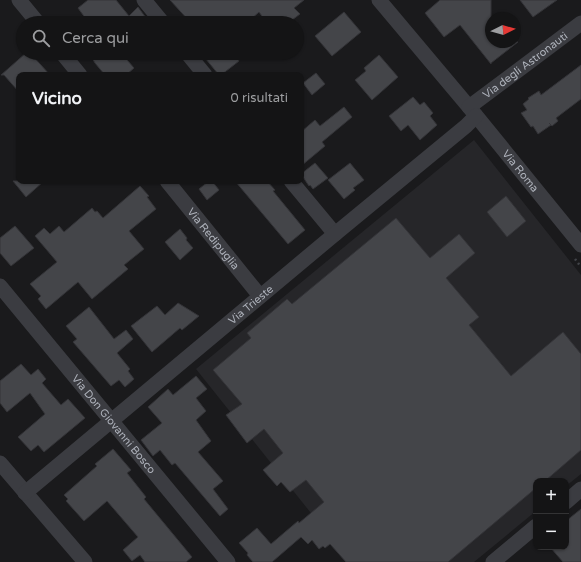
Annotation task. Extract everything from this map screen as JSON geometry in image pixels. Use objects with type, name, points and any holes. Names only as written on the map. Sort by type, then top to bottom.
[{"type":"street","points":[[19,0],[32,16]]},
{"type":"street","points":[[144,0],[157,16]]},
{"type":"street","name":"Via Roma","points":[[379,0],[581,246]]},
{"type":"street","name":"Via degli Astronauti","points":[[468,107],[581,23]]},
{"type":"street","points":[[68,60],[78,72]]},
{"type":"street","points":[[193,60],[203,72]]},
{"type":"street","name":"Via Trieste","points":[[26,493],[260,296],[466,126],[468,107]]},
{"type":"street","name":"Via Redipuglia","points":[[169,184],[260,296]]},
{"type":"street","points":[[293,184],[335,234]]},
{"type":"street","name":"Via Don Giovanni Bosco","points":[[0,286],[228,562]]},
{"type":"street","points":[[0,463],[85,562]]},
{"type":"street","points":[[569,499],[581,489]]},
{"type":"street","points":[[493,562],[533,529]]},
{"type":"shaded area","points":[[474,140],[581,275],[581,474],[569,484],[569,478],[533,478],[533,513],[474,562],[350,562],[196,369]]},
{"type":"building","points":[[88,0],[116,0],[129,16],[84,16],[78,8]]},
{"type":"building","points":[[170,0],[304,0],[294,8],[300,14],[297,16],[262,16],[259,12],[255,16],[185,16]]},
{"type":"building","points":[[440,0],[491,0],[491,12],[485,12],[485,48],[510,48],[491,64],[460,25],[444,37],[425,13]]},
{"type":"building","points":[[520,0],[557,0],[533,17]]},
{"type":"building","points":[[138,7],[145,16],[129,16]]},
{"type":"building","points":[[344,12],[361,32],[332,56],[315,36]]},
{"type":"building","points":[[379,55],[398,77],[372,100],[355,80],[366,71],[364,68]]},
{"type":"building","points":[[18,60],[36,60],[47,72],[16,72],[16,89],[4,75],[1,75]]},
{"type":"building","points":[[93,60],[127,60],[134,68],[129,72],[102,72]]},
{"type":"building","points":[[207,60],[239,61],[225,72],[217,72]]},
{"type":"building","points":[[581,65],[581,99],[556,118],[558,121],[552,126],[551,125],[538,134],[521,113],[527,110],[523,104],[529,99],[528,98],[539,91],[541,95]]},
{"type":"building","points":[[316,73],[325,84],[312,95],[304,82]]},
{"type":"building","points":[[413,97],[420,105],[424,102],[433,113],[430,116],[437,125],[420,140],[408,125],[401,131],[389,116]]},
{"type":"building","points":[[344,107],[352,117],[322,142],[325,146],[304,164],[304,129],[315,120],[320,126]]},
{"type":"building","points":[[315,163],[328,178],[313,189],[304,178],[304,172]]},
{"type":"building","points":[[350,163],[364,180],[353,188],[355,190],[344,199],[328,180]]},
{"type":"building","points":[[13,181],[16,181],[16,184],[41,184],[26,197]]},
{"type":"building","points":[[205,184],[214,184],[219,190],[207,200],[199,189]]},
{"type":"building","points":[[238,184],[270,184],[275,190],[273,191],[305,230],[288,244]]},
{"type":"building","points":[[140,186],[149,196],[147,197],[156,209],[129,231],[144,249],[124,265],[128,269],[92,299],[78,282],[46,309],[38,299],[41,296],[30,284],[57,262],[35,236],[44,228],[50,234],[59,226],[64,232],[92,208],[103,218]]},
{"type":"building","points":[[506,196],[526,221],[507,237],[487,212]]},
{"type":"building","points":[[396,218],[430,258],[459,234],[475,253],[446,278],[479,317],[469,325],[511,376],[563,332],[581,354],[581,450],[548,478],[533,478],[533,491],[448,562],[346,562],[330,544],[325,548],[323,546],[319,549],[312,540],[308,544],[301,537],[272,562],[253,562],[247,555],[248,553],[239,543],[257,528],[271,544],[298,521],[299,523],[324,502],[306,480],[290,492],[281,482],[277,486],[263,470],[283,453],[264,429],[247,443],[226,415],[242,404],[213,370],[251,338],[247,333],[287,299],[292,304]]},
{"type":"building","points":[[15,226],[34,248],[11,266],[0,253],[0,238]]},
{"type":"building","points":[[180,229],[187,238],[186,240],[193,248],[180,260],[165,242]]},
{"type":"building","points":[[178,303],[199,316],[182,330],[180,328],[152,352],[131,326],[157,306],[165,315]]},
{"type":"building","points":[[89,307],[114,339],[126,330],[133,339],[117,353],[130,369],[128,371],[134,379],[125,387],[119,380],[111,386],[73,342],[77,339],[66,326]]},
{"type":"building","points":[[21,364],[31,375],[38,369],[46,379],[42,383],[61,405],[68,399],[85,418],[44,452],[38,445],[31,451],[18,437],[45,414],[30,393],[7,412],[0,403],[0,381]]},
{"type":"building","points":[[196,376],[207,389],[196,398],[206,411],[196,420],[211,441],[198,452],[223,481],[213,489],[228,509],[220,516],[175,463],[172,465],[160,450],[153,456],[141,440],[162,423],[148,407],[168,389],[173,395]]},
{"type":"building","points":[[113,449],[131,470],[127,473],[146,497],[144,499],[192,557],[186,562],[145,562],[140,555],[132,561],[123,550],[138,537],[107,501],[84,521],[66,501],[68,499],[64,495],[97,466],[95,464]]},
{"type":"building","points":[[581,509],[581,562],[563,562],[553,550],[569,550],[569,519]]}]
